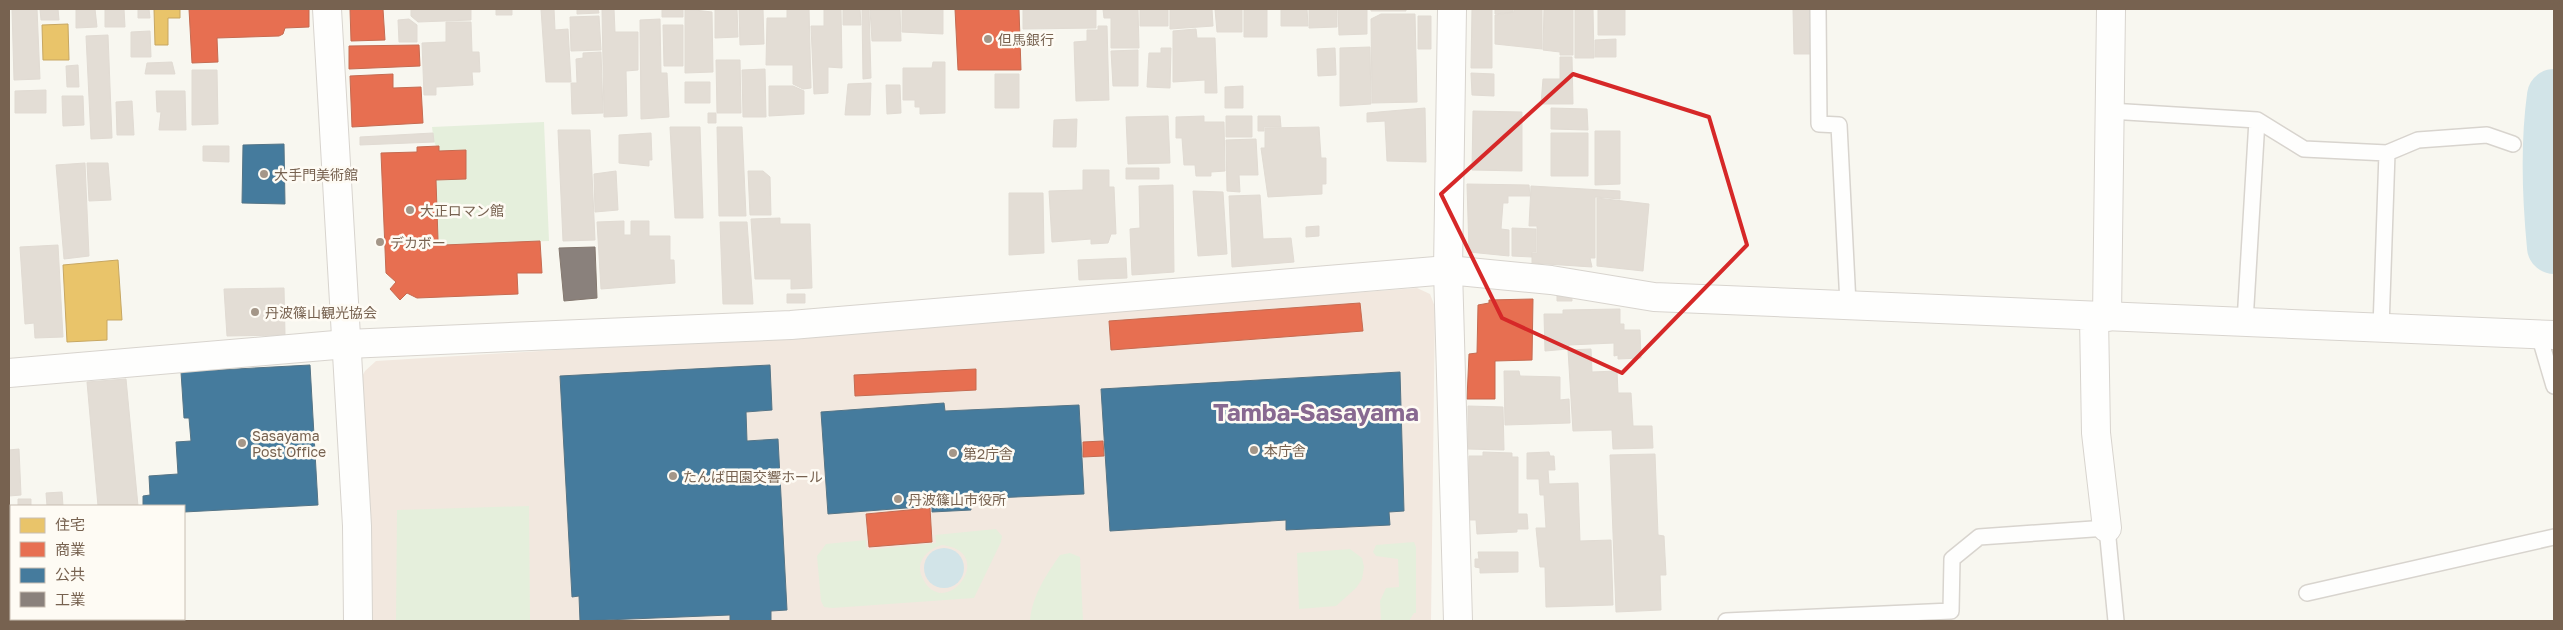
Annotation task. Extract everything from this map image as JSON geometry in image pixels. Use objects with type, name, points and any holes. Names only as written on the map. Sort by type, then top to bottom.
[{"type":"street","points":[[327,9],[357,526],[358,621]]},
{"type":"street","points":[[1452,9],[1448,270],[1458,621]]},
{"type":"street","points":[[2107,528],[2096,433],[2110,111],[2111,9]]},
{"type":"street","points":[[9,373],[347,344],[791,325],[1448,270],[1551,280],[1654,297],[2546,335]]},
{"type":"lane","points":[[1818,9],[1819,124],[1839,125],[1848,304]]},
{"type":"lane","points":[[2110,111],[2257,120],[2304,149],[2387,153],[2418,140],[2488,135],[2513,144]]},
{"type":"lane","points":[[2245,322],[2257,120]]},
{"type":"lane","points":[[2381,328],[2387,153]]},
{"type":"lane","points":[[2546,335],[2554,386]]},
{"type":"lane","points":[[1726,621],[1951,611],[1952,559],[1979,537],[2107,528],[2116,621]]},
{"type":"lane","points":[[2306,593],[2554,537]]},
{"type":"highlighted area","points":[[1573,74],[1709,117],[1747,245],[1622,373],[1502,318],[1441,194]]},
{"type":"shaded area","name":"丹波篠山市役所","points":[[1417,288],[1430,294],[1435,307],[1431,621],[366,621],[360,380],[365,371],[376,361],[803,335]]},
{"type":"shaded area","points":[[944,548],[958,554],[964,568],[958,582],[944,588],[930,582],[924,568],[930,554]]},
{"type":"green space","points":[[544,122],[549,241],[444,245],[438,240],[436,180],[465,150],[439,151],[434,142],[432,127]]},
{"type":"green space","points":[[529,506],[530,621],[396,621],[397,510]]},
{"type":"green space","points":[[996,529],[1002,536],[1001,542],[974,598],[824,607],[821,601],[817,556],[826,544],[866,540],[867,550],[936,543],[935,535]],"holes":[[[942,545],[958,550],[966,559],[967,570],[962,581],[954,589],[943,593],[932,590],[923,579],[920,567],[921,562],[927,553]]]},
{"type":"green space","points":[[1414,542],[1416,547],[1416,613],[1414,613],[1409,621],[1381,621],[1380,601],[1386,588],[1399,587],[1398,559],[1376,556],[1373,552],[1376,545]]},
{"type":"green space","points":[[1350,549],[1362,558],[1364,567],[1362,579],[1356,588],[1336,606],[1299,609],[1297,553]]},
{"type":"green space","points":[[1070,553],[1080,557],[1083,621],[1030,621],[1037,594],[1045,578],[1060,555]]},
{"type":"building: 住宅","points":[[154,9],[180,9],[180,18],[168,18],[168,45],[155,45]]},
{"type":"building: 住宅","points":[[68,24],[69,60],[43,60],[42,25]]},
{"type":"building: 住宅","points":[[118,260],[122,320],[107,320],[107,340],[67,342],[63,265]]},
{"type":"building: 商業","points":[[189,9],[309,9],[309,27],[285,28],[283,34],[279,36],[217,38],[218,62],[192,63]]},
{"type":"building: 商業","points":[[350,9],[383,9],[385,40],[351,41]]},
{"type":"building: 商業","name":"但馬銀行","points":[[955,9],[1019,9],[1021,70],[958,70]]},
{"type":"building: 商業","points":[[419,45],[420,66],[349,69],[349,46]]},
{"type":"building: 商業","points":[[393,74],[393,88],[421,87],[423,123],[352,127],[350,76]]},
{"type":"building: 商業","name":"大正ロマン館","points":[[439,146],[439,151],[466,150],[466,179],[436,180],[438,240],[444,245],[540,241],[542,273],[517,273],[518,294],[417,298],[407,293],[400,300],[390,289],[396,282],[386,273],[381,153],[417,152],[417,147]]},
{"type":"building: 商業","points":[[1533,299],[1532,360],[1495,361],[1495,399],[1467,399],[1469,354],[1477,353],[1478,305],[1489,303],[1489,300]]},
{"type":"building: 商業","points":[[1360,303],[1363,331],[1111,350],[1109,321]]},
{"type":"building: 商業","points":[[976,369],[976,390],[855,396],[854,375]]},
{"type":"building: 商業","points":[[1103,441],[1104,456],[1083,457],[1083,442]]},
{"type":"building: 商業","points":[[930,508],[932,542],[869,547],[866,514]]},
{"type":"building: 公共","name":"大手門美術館","points":[[284,144],[285,204],[242,203],[243,145]]},
{"type":"building: 公共","points":[[310,365],[318,505],[185,512],[185,505],[143,505],[143,496],[150,495],[149,476],[178,474],[176,442],[191,441],[189,418],[184,418],[181,372]]},
{"type":"building: 公共","name":"たんば田園交響ホール","points":[[770,365],[772,410],[746,412],[747,441],[778,439],[787,610],[771,611],[771,621],[730,621],[730,615],[580,621],[579,596],[572,597],[560,376]]},
{"type":"building: 公共","name":"本庁舎","points":[[1400,372],[1404,511],[1389,512],[1390,525],[1286,530],[1286,520],[1110,531],[1101,389]]},
{"type":"building: 公共","name":"第2庁舎","points":[[944,403],[945,411],[1079,405],[1084,494],[970,499],[971,510],[932,512],[932,506],[828,514],[821,412]]},
{"type":"building: 公共","points":[[101,620],[144,620],[144,621]]},
{"type":"building: 工業","points":[[595,247],[597,298],[564,301],[559,248]]},
{"type":"building: その他","points":[[12,9],[37,9],[40,79],[14,80]]},
{"type":"building: その他","points":[[40,9],[58,9],[59,20],[41,20]]},
{"type":"building: その他","points":[[76,9],[95,9],[97,27],[76,28]]},
{"type":"building: その他","points":[[105,9],[124,9],[125,27],[105,27]]},
{"type":"building: その他","points":[[138,9],[149,9],[150,18],[138,18]]},
{"type":"building: その他","points":[[411,9],[471,9],[471,20],[418,22],[411,16]]},
{"type":"building: その他","points":[[496,9],[512,9],[512,15],[496,15]]},
{"type":"building: その他","points":[[541,9],[554,9],[555,30],[568,29],[571,82],[546,82]]},
{"type":"building: その他","points":[[577,9],[598,9],[599,13],[577,14]]},
{"type":"building: その他","points":[[602,9],[614,9],[615,32],[638,32],[638,70],[626,71],[627,116],[604,117]]},
{"type":"building: その他","points":[[662,9],[683,9],[683,17],[662,17]]},
{"type":"building: その他","points":[[685,9],[712,12],[713,72],[685,73]]},
{"type":"building: その他","points":[[715,9],[737,9],[738,37],[715,38]]},
{"type":"building: その他","points":[[739,9],[763,9],[764,44],[740,45]]},
{"type":"building: その他","points":[[787,9],[809,9],[811,88],[803,89],[793,84],[793,65],[766,65],[767,18],[787,18]]},
{"type":"building: その他","points":[[824,9],[841,9],[842,68],[828,67],[828,93],[814,94],[811,26],[824,26]]},
{"type":"building: その他","points":[[843,9],[860,9],[861,25],[843,25]]},
{"type":"building: その他","points":[[862,9],[869,9],[871,78],[863,79]]},
{"type":"building: その他","points":[[902,9],[943,9],[943,34],[902,32]]},
{"type":"building: その他","points":[[1023,9],[1096,9],[1096,28],[1023,29]]},
{"type":"building: その他","points":[[1103,9],[1138,9],[1139,48],[1111,48],[1111,18],[1104,18]]},
{"type":"building: その他","points":[[1140,9],[1168,9],[1168,26],[1140,26]]},
{"type":"building: その他","points":[[1170,9],[1212,9],[1213,26],[1170,29]]},
{"type":"building: その他","points":[[1215,9],[1242,9],[1242,32],[1217,32]]},
{"type":"building: その他","points":[[1244,9],[1267,9],[1267,37],[1244,37]]},
{"type":"building: その他","points":[[1281,9],[1307,9],[1308,26],[1281,26]]},
{"type":"building: その他","points":[[1309,9],[1337,9],[1337,27],[1309,28]]},
{"type":"building: その他","points":[[1338,9],[1367,9],[1367,34],[1339,35]]},
{"type":"building: その他","points":[[1371,9],[1406,9],[1406,11],[1371,11]]},
{"type":"building: その他","points":[[1472,9],[1492,9],[1492,68],[1471,68]]},
{"type":"building: その他","points":[[1495,9],[1513,9],[1513,12],[1495,14]]},
{"type":"building: その他","points":[[1514,9],[1542,9],[1542,49],[1495,44],[1495,15],[1514,12]]},
{"type":"building: その他","points":[[1544,9],[1573,9],[1573,55],[1560,55],[1560,52],[1543,50]]},
{"type":"building: その他","points":[[1575,9],[1593,9],[1594,58],[1575,58]]},
{"type":"building: その他","points":[[1598,9],[1625,9],[1625,35],[1598,35]]},
{"type":"building: その他","points":[[1793,9],[1810,9],[1811,54],[1794,54]]},
{"type":"building: その他","points":[[870,10],[900,10],[901,41],[872,41]]},
{"type":"building: その他","points":[[1381,14],[1415,14],[1417,102],[1372,103],[1371,19]]},
{"type":"building: その他","points":[[599,16],[601,50],[571,51],[570,17]]},
{"type":"building: その他","points":[[1418,16],[1431,16],[1431,49],[1418,49]]},
{"type":"building: その他","points":[[409,19],[417,25],[417,42],[399,42],[398,20]]},
{"type":"building: その他","points":[[660,19],[661,73],[667,73],[669,117],[641,119],[640,20]]},
{"type":"building: その他","points":[[446,22],[471,22],[472,52],[479,52],[480,72],[472,72],[473,85],[436,87],[436,95],[424,95],[422,43],[446,42]]},
{"type":"building: その他","points":[[663,25],[683,25],[683,66],[664,66]]},
{"type":"building: その他","points":[[1098,26],[1107,26],[1109,100],[1076,101],[1074,42],[1087,41],[1087,30],[1098,30]]},
{"type":"building: その他","points":[[1196,29],[1197,38],[1215,38],[1217,93],[1205,93],[1205,80],[1173,82],[1173,31]]},
{"type":"building: その他","points":[[150,31],[151,57],[131,57],[131,32]]},
{"type":"building: その他","points":[[108,35],[112,138],[91,139],[86,36]]},
{"type":"building: その他","points":[[1616,39],[1616,57],[1595,57],[1595,40]]},
{"type":"building: その他","points":[[1370,47],[1371,104],[1340,106],[1340,48]]},
{"type":"building: その他","points":[[1161,48],[1171,48],[1170,88],[1147,87],[1149,53],[1161,53]]},
{"type":"building: その他","points":[[1335,48],[1336,75],[1318,76],[1317,49]]},
{"type":"building: その他","points":[[1138,50],[1138,86],[1113,86],[1111,51]]},
{"type":"building: その他","points":[[601,52],[603,113],[572,114],[571,83],[577,83],[576,59],[583,58],[583,53]]},
{"type":"building: その他","points":[[1560,57],[1572,57],[1573,104],[1541,104],[1543,79],[1560,79]]},
{"type":"building: その他","points":[[716,60],[740,60],[741,113],[717,113]]},
{"type":"building: その他","points":[[172,62],[175,74],[145,74],[147,63]]},
{"type":"building: その他","points":[[933,62],[945,62],[945,113],[920,114],[920,107],[915,107],[915,100],[903,100],[903,68],[932,68]]},
{"type":"building: その他","points":[[78,65],[79,87],[67,87],[66,66]]},
{"type":"building: その他","points":[[765,69],[766,117],[743,117],[742,70]]},
{"type":"building: その他","points":[[192,70],[217,70],[218,124],[192,125]]},
{"type":"building: その他","points":[[1471,73],[1494,74],[1494,96],[1472,95]]},
{"type":"building: その他","points":[[995,74],[1019,74],[1019,108],[995,108]]},
{"type":"building: その他","points":[[685,82],[710,82],[710,103],[685,103]]},
{"type":"building: その他","points":[[871,83],[870,115],[845,115],[848,84]]},
{"type":"building: その他","points":[[886,85],[900,85],[901,113],[887,114]]},
{"type":"building: その他","points":[[769,86],[793,86],[804,91],[804,114],[769,116]]},
{"type":"building: その他","points":[[1243,86],[1243,108],[1225,108],[1225,87]]},
{"type":"building: その他","points":[[46,90],[46,113],[15,113],[15,91]]},
{"type":"building: その他","points":[[156,91],[185,91],[186,130],[159,130],[161,112],[157,112]]},
{"type":"building: その他","points":[[62,96],[83,96],[84,125],[63,126]]},
{"type":"building: その他","points":[[132,101],[134,135],[117,135],[116,102]]},
{"type":"building: その他","points":[[1425,108],[1426,162],[1387,161],[1385,121],[1367,122],[1367,113]]},
{"type":"building: その他","points":[[1551,108],[1587,109],[1588,130],[1551,129]]},
{"type":"building: その他","points":[[1473,111],[1522,112],[1522,171],[1472,170]]},
{"type":"building: その他","points":[[708,113],[716,113],[716,123],[708,123]]},
{"type":"building: その他","points":[[1168,116],[1170,163],[1128,164],[1126,117]]},
{"type":"building: その他","points":[[1204,116],[1204,122],[1224,122],[1225,171],[1211,172],[1211,176],[1196,176],[1195,165],[1184,165],[1182,138],[1176,138],[1176,117]]},
{"type":"building: その他","points":[[1226,116],[1252,116],[1252,137],[1226,137]]},
{"type":"building: その他","points":[[1258,116],[1280,116],[1281,127],[1264,127],[1264,131],[1258,131]]},
{"type":"building: その他","points":[[1077,119],[1076,147],[1053,147],[1054,120]]},
{"type":"building: その他","points":[[670,127],[700,127],[703,218],[675,218]]},
{"type":"building: その他","points":[[717,127],[742,127],[746,216],[719,216]]},
{"type":"building: その他","points":[[1319,127],[1321,158],[1326,158],[1326,184],[1322,184],[1322,194],[1268,197],[1261,148],[1265,148],[1265,128]]},
{"type":"building: その他","points":[[558,130],[590,130],[595,240],[563,241]]},
{"type":"building: その他","points":[[1595,131],[1620,131],[1620,184],[1595,185]]},
{"type":"building: その他","points":[[433,133],[434,142],[360,145],[360,137]]},
{"type":"building: その他","points":[[651,133],[652,160],[649,160],[649,166],[619,163],[619,135]]},
{"type":"building: その他","points":[[1551,133],[1588,133],[1588,176],[1551,176]]},
{"type":"building: その他","points":[[1256,139],[1258,175],[1239,175],[1240,192],[1227,191],[1226,140]]},
{"type":"building: その他","points":[[203,146],[229,146],[229,162],[203,161]]},
{"type":"building: その他","points":[[85,163],[89,256],[64,259],[56,165]]},
{"type":"building: その他","points":[[87,163],[108,163],[111,200],[89,201]]},
{"type":"building: その他","points":[[1126,168],[1159,168],[1159,179],[1126,179]]},
{"type":"building: その他","points":[[1083,170],[1109,170],[1109,187],[1114,187],[1116,234],[1111,234],[1108,243],[1091,244],[1091,239],[1052,242],[1049,191],[1083,190]]},
{"type":"building: その他","points":[[616,171],[618,210],[595,212],[594,174]]},
{"type":"building: その他","points":[[748,171],[763,171],[770,177],[771,215],[750,215]]},
{"type":"building: その他","points":[[1467,184],[1529,185],[1530,196],[1508,196],[1508,203],[1503,203],[1501,229],[1509,230],[1509,256],[1469,252]]},
{"type":"building: その他","points":[[1173,185],[1174,272],[1132,275],[1130,229],[1140,228],[1139,186]]},
{"type":"building: その他","points":[[1531,186],[1620,191],[1620,199],[1595,197],[1595,258],[1590,258],[1592,267],[1532,263],[1532,253],[1537,253],[1537,226],[1529,226]]},
{"type":"building: その他","points":[[1193,191],[1223,192],[1227,254],[1198,256]]},
{"type":"building: その他","points":[[1009,193],[1043,193],[1044,253],[1009,255]]},
{"type":"building: その他","points":[[1260,195],[1263,239],[1291,238],[1294,262],[1232,267],[1229,196]]},
{"type":"building: その他","points":[[1597,198],[1649,204],[1643,271],[1597,266]]},
{"type":"building: その他","points":[[780,218],[780,224],[810,224],[812,288],[791,289],[791,279],[755,279],[751,219]]},
{"type":"building: その他","points":[[624,221],[624,235],[631,235],[631,221],[649,221],[649,236],[670,236],[670,260],[674,260],[675,283],[601,289],[597,222]]},
{"type":"building: その他","points":[[720,222],[747,222],[753,304],[723,304]]},
{"type":"building: その他","points":[[1319,226],[1319,236],[1306,237],[1306,227]]},
{"type":"building: その他","points":[[1512,228],[1536,229],[1536,252],[1532,252],[1532,257],[1512,256]]},
{"type":"building: その他","points":[[58,245],[63,337],[35,338],[34,323],[25,324],[20,247]]},
{"type":"building: その他","points":[[1126,258],[1127,278],[1079,280],[1078,260]]},
{"type":"building: その他","name":"丹波篠山観光協会","points":[[284,288],[285,335],[227,336],[224,289]]},
{"type":"building: その他","points":[[787,294],[805,294],[805,303],[787,303]]},
{"type":"building: その他","points":[[1557,295],[1572,295],[1572,301],[1557,301]]},
{"type":"building: その他","points":[[1620,309],[1620,324],[1624,324],[1624,330],[1640,330],[1641,358],[1618,359],[1618,355],[1614,356],[1614,343],[1569,345],[1568,349],[1545,351],[1544,314],[1563,314],[1563,310]]},
{"type":"building: その他","points":[[1591,349],[1592,372],[1617,371],[1618,393],[1631,393],[1633,426],[1652,426],[1653,448],[1613,449],[1612,430],[1573,431],[1568,350]]},
{"type":"building: その他","points":[[1504,371],[1519,371],[1520,376],[1560,377],[1560,400],[1569,399],[1570,423],[1505,425]]},
{"type":"building: その他","points":[[126,379],[138,505],[98,505],[87,382]]},
{"type":"building: その他","points":[[1468,406],[1503,407],[1504,450],[1468,449]]},
{"type":"building: その他","points":[[19,449],[21,495],[9,496],[9,450]]},
{"type":"building: その他","points":[[1483,452],[1512,453],[1512,457],[1518,457],[1518,514],[1527,514],[1528,529],[1517,529],[1517,532],[1477,534],[1476,520],[1468,520],[1469,456],[1483,456]]},
{"type":"building: その他","points":[[1549,452],[1550,456],[1554,456],[1555,470],[1548,470],[1549,484],[1578,483],[1580,541],[1611,540],[1613,605],[1546,607],[1545,567],[1540,567],[1536,528],[1546,528],[1544,495],[1540,495],[1539,479],[1527,479],[1527,453]]},
{"type":"building: その他","points":[[1655,454],[1658,535],[1664,536],[1666,575],[1660,575],[1661,610],[1616,612],[1610,455]]},
{"type":"building: その他","points":[[62,492],[63,505],[47,505],[46,493]]},
{"type":"building: その他","points":[[18,499],[31,499],[31,505],[18,505]]},
{"type":"building: その他","points":[[1478,552],[1518,552],[1518,572],[1480,573],[1480,568],[1475,567],[1475,559],[1479,559]]},
{"type":"waterway","points":[[2554,96],[2550,134],[2551,209],[2554,247]]},
{"type":"place","name":"但馬銀行","points":[[988,39]]},
{"type":"place","name":"大手門美術館","points":[[264,174]]},
{"type":"place","name":"大正ロマン館","points":[[410,210]]},
{"type":"place","name":"デカボー","points":[[380,242]]},
{"type":"place","name":"丹波篠山観光協会","points":[[255,312]]},
{"type":"place","name":"Sasayama Post Office","points":[[242,443]]},
{"type":"place","name":"本庁舎","points":[[1254,450]]},
{"type":"place","name":"第2庁舎","points":[[953,453]]},
{"type":"place","name":"たんば田園交響ホール","points":[[673,476]]},
{"type":"place","name":"丹波篠山市役所","points":[[898,499]]},
{"type":"district","name":"Tamba-Sasayama","points":[[1316,411]]}]
